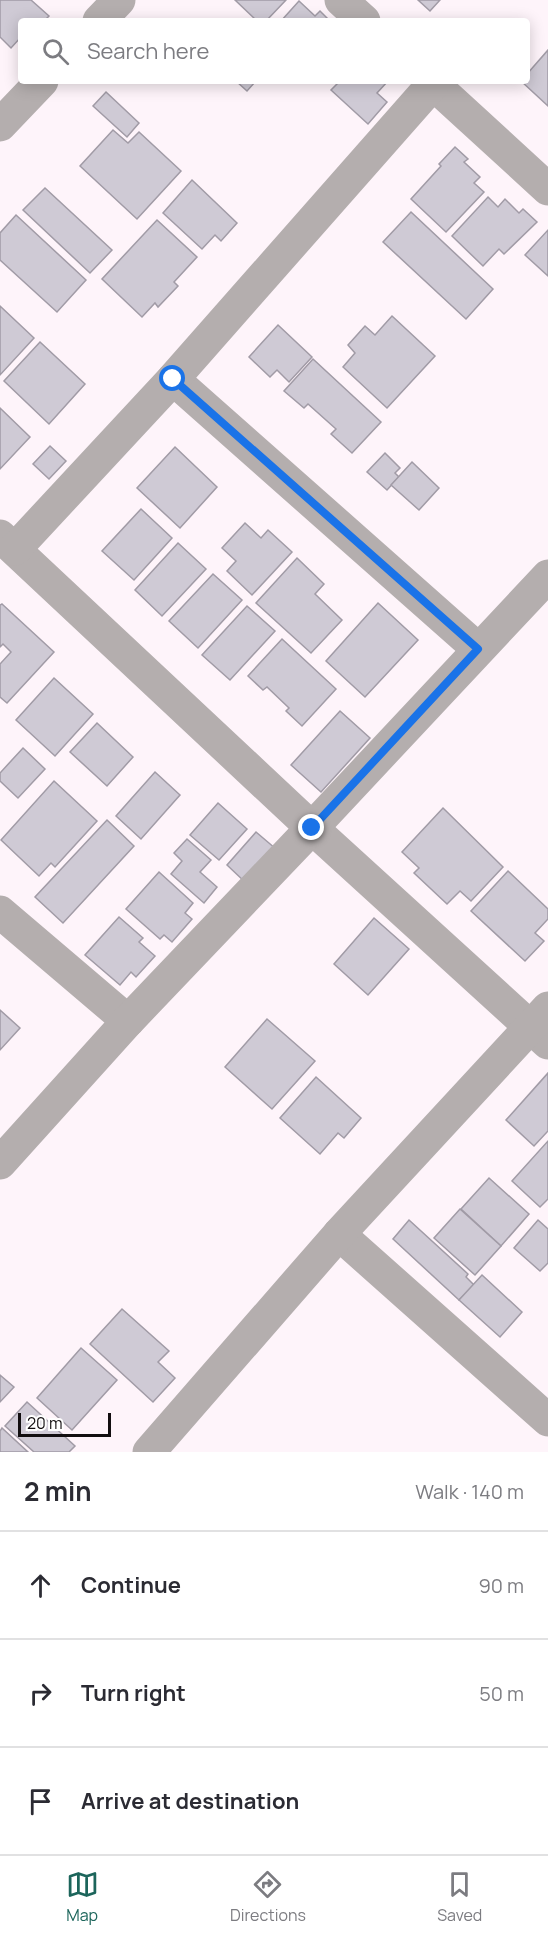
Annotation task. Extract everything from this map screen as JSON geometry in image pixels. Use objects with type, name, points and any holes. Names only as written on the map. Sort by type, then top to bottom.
[{"type":"street","points":[[102,18],[119,0]]},
{"type":"street","points":[[341,0],[361,18]]},
{"type":"street","points":[[0,125],[39,84]]},
{"type":"street","points":[[149,1452],[339,1234],[542,1026],[312,828],[8,542],[173,379],[429,84]]},
{"type":"street","points":[[433,84],[548,189]]},
{"type":"street","points":[[173,379],[478,649]]},
{"type":"street","points":[[0,1163],[129,1021],[548,576]]},
{"type":"street","points":[[0,912],[129,1021]]},
{"type":"street","points":[[339,1234],[548,1420]]},
{"type":"building","points":[[0,0],[31,0],[49,16],[47,18],[18,18],[18,40],[11,48],[0,37]]},
{"type":"building","points":[[235,0],[286,0],[269,18],[254,18]]},
{"type":"building","points":[[418,0],[440,0],[430,11]]},
{"type":"building","points":[[299,1],[315,16],[320,11],[327,18],[284,18]]},
{"type":"building","points":[[548,50],[548,106],[524,84],[530,84],[530,71]]},
{"type":"building","points":[[239,84],[253,84],[247,91]]},
{"type":"building","points":[[337,84],[385,84],[377,93],[387,102],[368,124],[331,90]]},
{"type":"building","points":[[106,92],[139,123],[127,137],[93,106]]},
{"type":"building","points":[[113,130],[128,143],[139,132],[181,171],[137,219],[80,166]]},
{"type":"building","points":[[455,147],[468,159],[464,162],[480,177],[474,183],[484,192],[446,232],[411,199]]},
{"type":"building","points":[[192,180],[237,223],[221,241],[215,235],[202,249],[163,213]]},
{"type":"building","points":[[45,188],[112,250],[90,273],[23,210]]},
{"type":"building","points":[[488,197],[498,207],[505,199],[519,213],[523,209],[537,222],[504,254],[499,249],[483,266],[452,236]]},
{"type":"building","points":[[411,212],[493,289],[466,319],[383,242]]},
{"type":"building","points":[[16,215],[86,280],[57,312],[0,260],[0,233]]},
{"type":"building","points":[[157,220],[197,257],[174,282],[178,286],[158,307],[155,303],[142,317],[102,279]]},
{"type":"building","points":[[548,230],[548,276],[525,255]]},
{"type":"building","points":[[0,306],[34,338],[0,375]]},
{"type":"building","points":[[392,316],[435,356],[387,408],[343,367],[355,353],[348,345],[365,326],[375,335]]},
{"type":"building","points":[[278,325],[312,357],[289,382],[277,370],[270,377],[249,357]]},
{"type":"building","points":[[40,342],[85,384],[49,424],[4,381]]},
{"type":"building","points":[[313,359],[381,422],[352,453],[331,434],[336,429],[308,404],[304,408],[284,391]]},
{"type":"building","points":[[0,408],[30,437],[0,469]]},
{"type":"building","points":[[50,446],[66,461],[49,479],[33,464]]},
{"type":"building","points":[[175,447],[217,487],[180,528],[137,488]]},
{"type":"building","points":[[385,453],[400,468],[395,473],[399,477],[387,490],[367,472]]},
{"type":"building","points":[[412,462],[439,488],[419,510],[391,485]]},
{"type":"building","points":[[141,509],[172,538],[134,580],[102,551]]},
{"type":"building","points":[[245,523],[261,538],[268,530],[292,552],[252,595],[227,571],[236,561],[222,548]]},
{"type":"building","points":[[178,543],[206,569],[162,616],[135,590]]},
{"type":"building","points":[[297,558],[324,584],[315,594],[342,620],[311,653],[256,603]]},
{"type":"building","points":[[213,574],[242,600],[198,648],[169,621]]},
{"type":"building","points":[[378,603],[418,640],[365,697],[326,661]]},
{"type":"building","points":[[2,604],[54,652],[7,703],[0,697],[0,664],[11,652],[3,644],[0,647],[0,605]]},
{"type":"building","points":[[247,606],[275,631],[230,680],[202,655]]},
{"type":"building","points":[[282,639],[336,689],[302,726],[286,711],[289,708],[267,687],[263,690],[248,676]]},
{"type":"building","points":[[54,678],[93,714],[55,756],[16,720]]},
{"type":"building","points":[[340,711],[370,738],[321,792],[291,765]]},
{"type":"building","points":[[97,723],[133,757],[107,786],[70,752]]},
{"type":"building","points":[[23,748],[45,769],[18,798],[0,781],[0,773]]},
{"type":"building","points":[[155,772],[180,795],[141,839],[116,816]]},
{"type":"building","points":[[54,781],[97,821],[55,867],[51,863],[39,876],[1,840]]},
{"type":"building","points":[[218,803],[247,829],[219,860],[190,835]]},
{"type":"building","points":[[443,808],[503,867],[471,901],[460,891],[447,904],[414,873],[419,868],[402,852]]},
{"type":"building","points":[[107,820],[134,846],[63,923],[35,897]]},
{"type":"building","points":[[256,832],[276,849],[246,883],[227,865]]},
{"type":"building","points":[[187,839],[211,860],[200,872],[217,887],[204,903],[171,874],[182,861],[174,853]]},
{"type":"building","points":[[508,871],[548,909],[548,919],[535,933],[544,941],[525,961],[471,911]]},
{"type":"building","points":[[159,872],[193,903],[185,913],[192,919],[172,942],[164,935],[160,939],[126,909]]},
{"type":"building","points":[[119,917],[143,938],[139,942],[155,956],[136,977],[131,972],[120,985],[85,955]]},
{"type":"building","points":[[374,918],[409,949],[368,995],[334,964]]},
{"type":"building","points":[[0,1010],[20,1028],[0,1050]]},
{"type":"building","points":[[267,1019],[315,1061],[272,1109],[225,1067]]},
{"type":"building","points":[[548,1073],[548,1131],[534,1146],[506,1120]]},
{"type":"building","points":[[316,1077],[361,1118],[344,1138],[338,1133],[320,1154],[280,1118]]},
{"type":"building","points":[[548,1141],[548,1199],[540,1207],[512,1181]]},
{"type":"building","points":[[489,1178],[529,1214],[501,1246],[461,1209]]},
{"type":"building","points":[[460,1209],[501,1246],[475,1275],[434,1238]]},
{"type":"building","points":[[409,1220],[468,1274],[466,1277],[474,1285],[459,1300],[393,1239]]},
{"type":"building","points":[[538,1220],[548,1229],[548,1263],[540,1271],[514,1248]]},
{"type":"building","points":[[482,1275],[522,1312],[500,1337],[459,1300]]},
{"type":"building","points":[[122,1309],[169,1351],[158,1362],[175,1378],[153,1402],[90,1344]]},
{"type":"building","points":[[81,1348],[117,1380],[72,1430],[37,1398]]},
{"type":"building","points":[[0,1375],[14,1387],[0,1402]]},
{"type":"building","points":[[27,1402],[75,1446],[69,1452],[34,1452],[5,1426]]},
{"type":"building","points":[[2,1428],[28,1452],[0,1452]]},
{"type":"route","points":[[173,379],[478,649],[312,828]]}]
